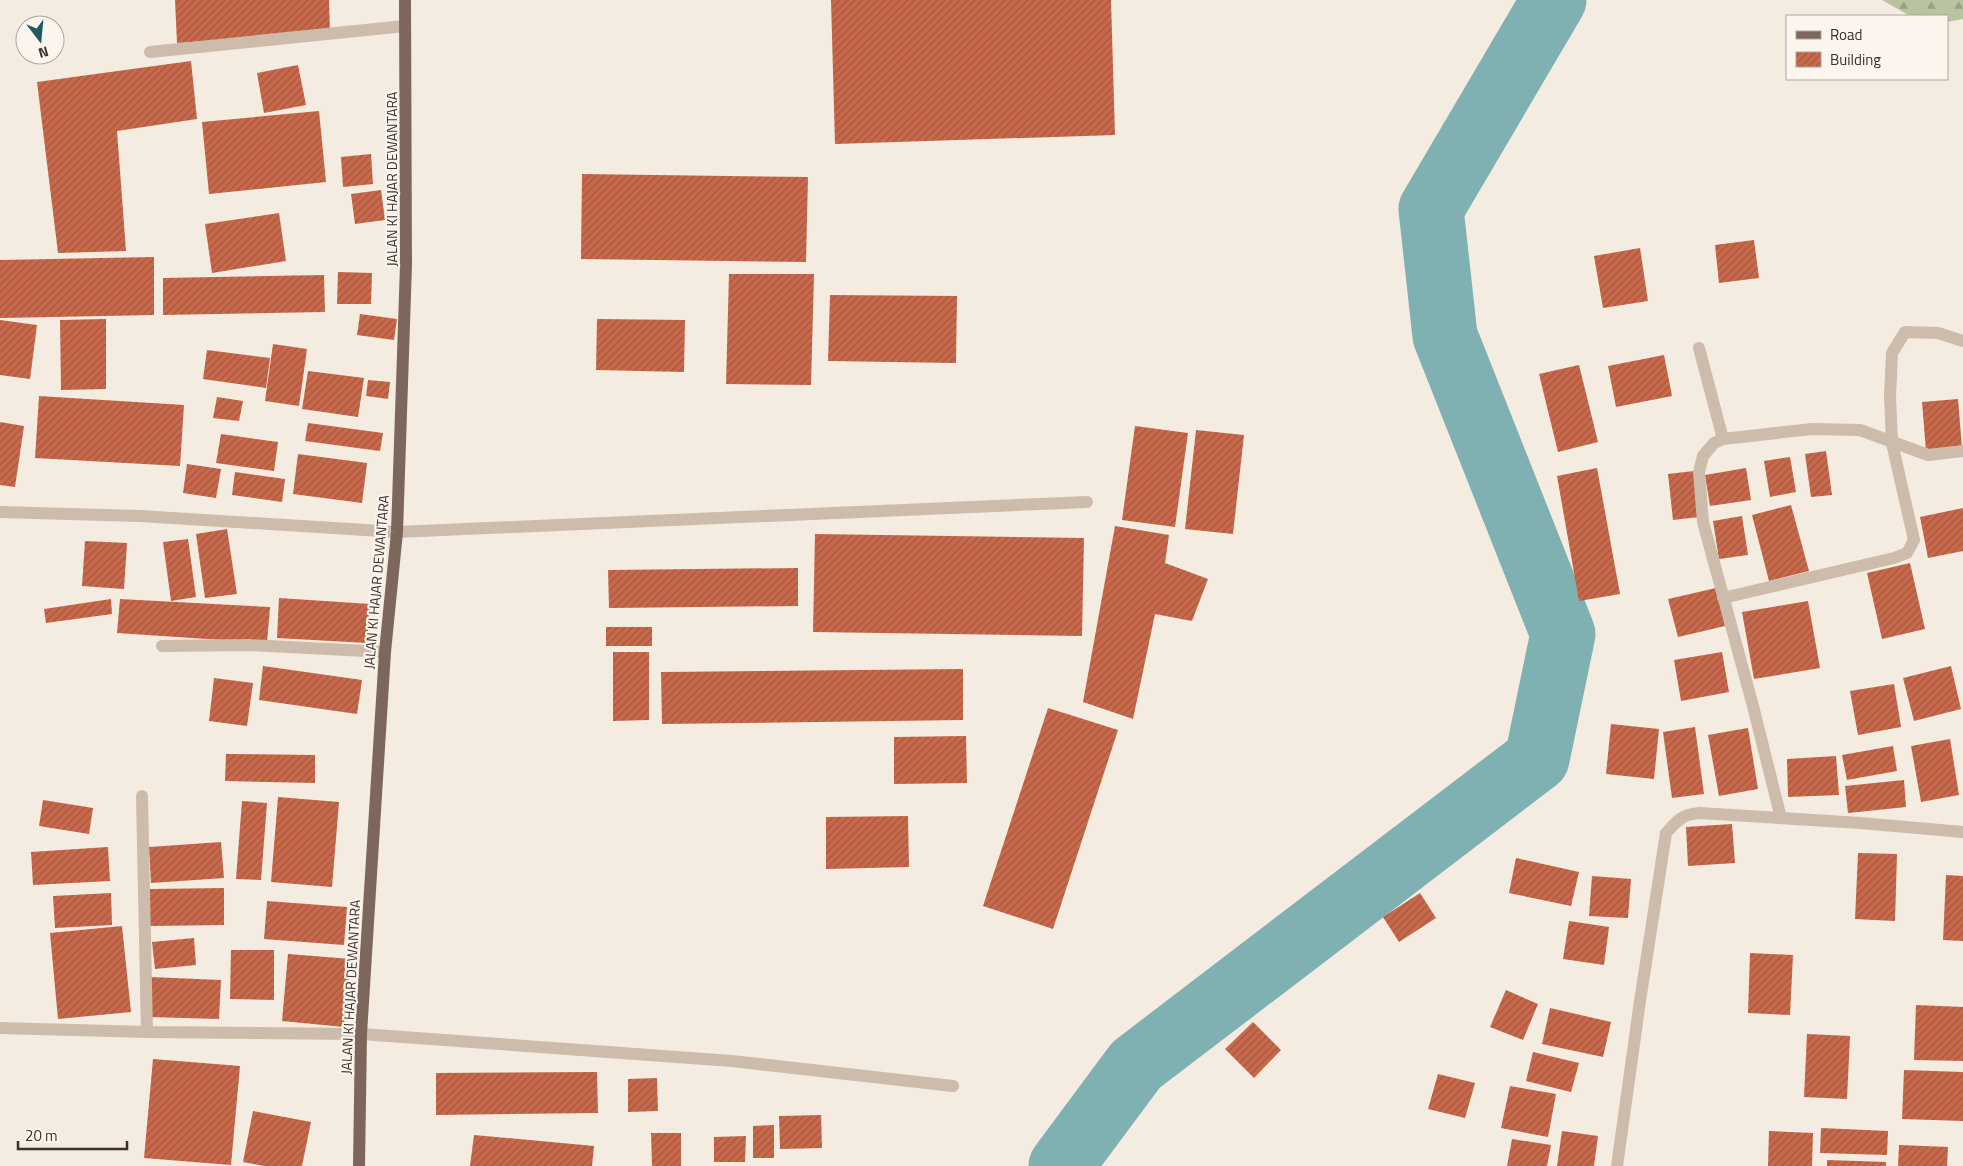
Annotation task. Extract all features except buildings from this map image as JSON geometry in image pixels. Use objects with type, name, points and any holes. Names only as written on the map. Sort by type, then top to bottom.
[{"type":"main road","name":"JALAN KI HAJAR DEWANTARA","points":[[359,1166],[362,1034],[385,652],[397,532],[406,265],[405,0]]},
{"type":"street","points":[[150,52],[406,26]]},
{"type":"street","points":[[1723,598],[1894,558],[1907,553],[1914,540],[1892,443],[1890,397],[1892,353],[1905,332],[1938,333],[1963,341]]},
{"type":"street","points":[[1699,348],[1723,439]]},
{"type":"street","points":[[1781,818],[1703,522],[1699,472],[1703,456],[1714,442],[1723,439],[1812,429],[1860,430],[1928,455],[1963,451]]},
{"type":"street","points":[[0,512],[140,516],[397,532],[1087,502]]},
{"type":"street","points":[[162,646],[248,644],[385,652]]},
{"type":"street","points":[[142,796],[147,1032]]},
{"type":"street","points":[[1618,1166],[1640,1001],[1666,834],[1679,820],[1688,814],[1781,818],[1963,832]]},
{"type":"street","points":[[0,1028],[147,1032],[362,1034],[732,1061],[953,1086]]},
{"type":"green space","points":[[1882,0],[1963,0],[1963,19],[1948,22],[1948,15],[1908,15]]},
{"type":"waterway","points":[[1061,1166],[1136,1065],[1537,759],[1563,634],[1445,336],[1431,209],[1554,0]]}]
